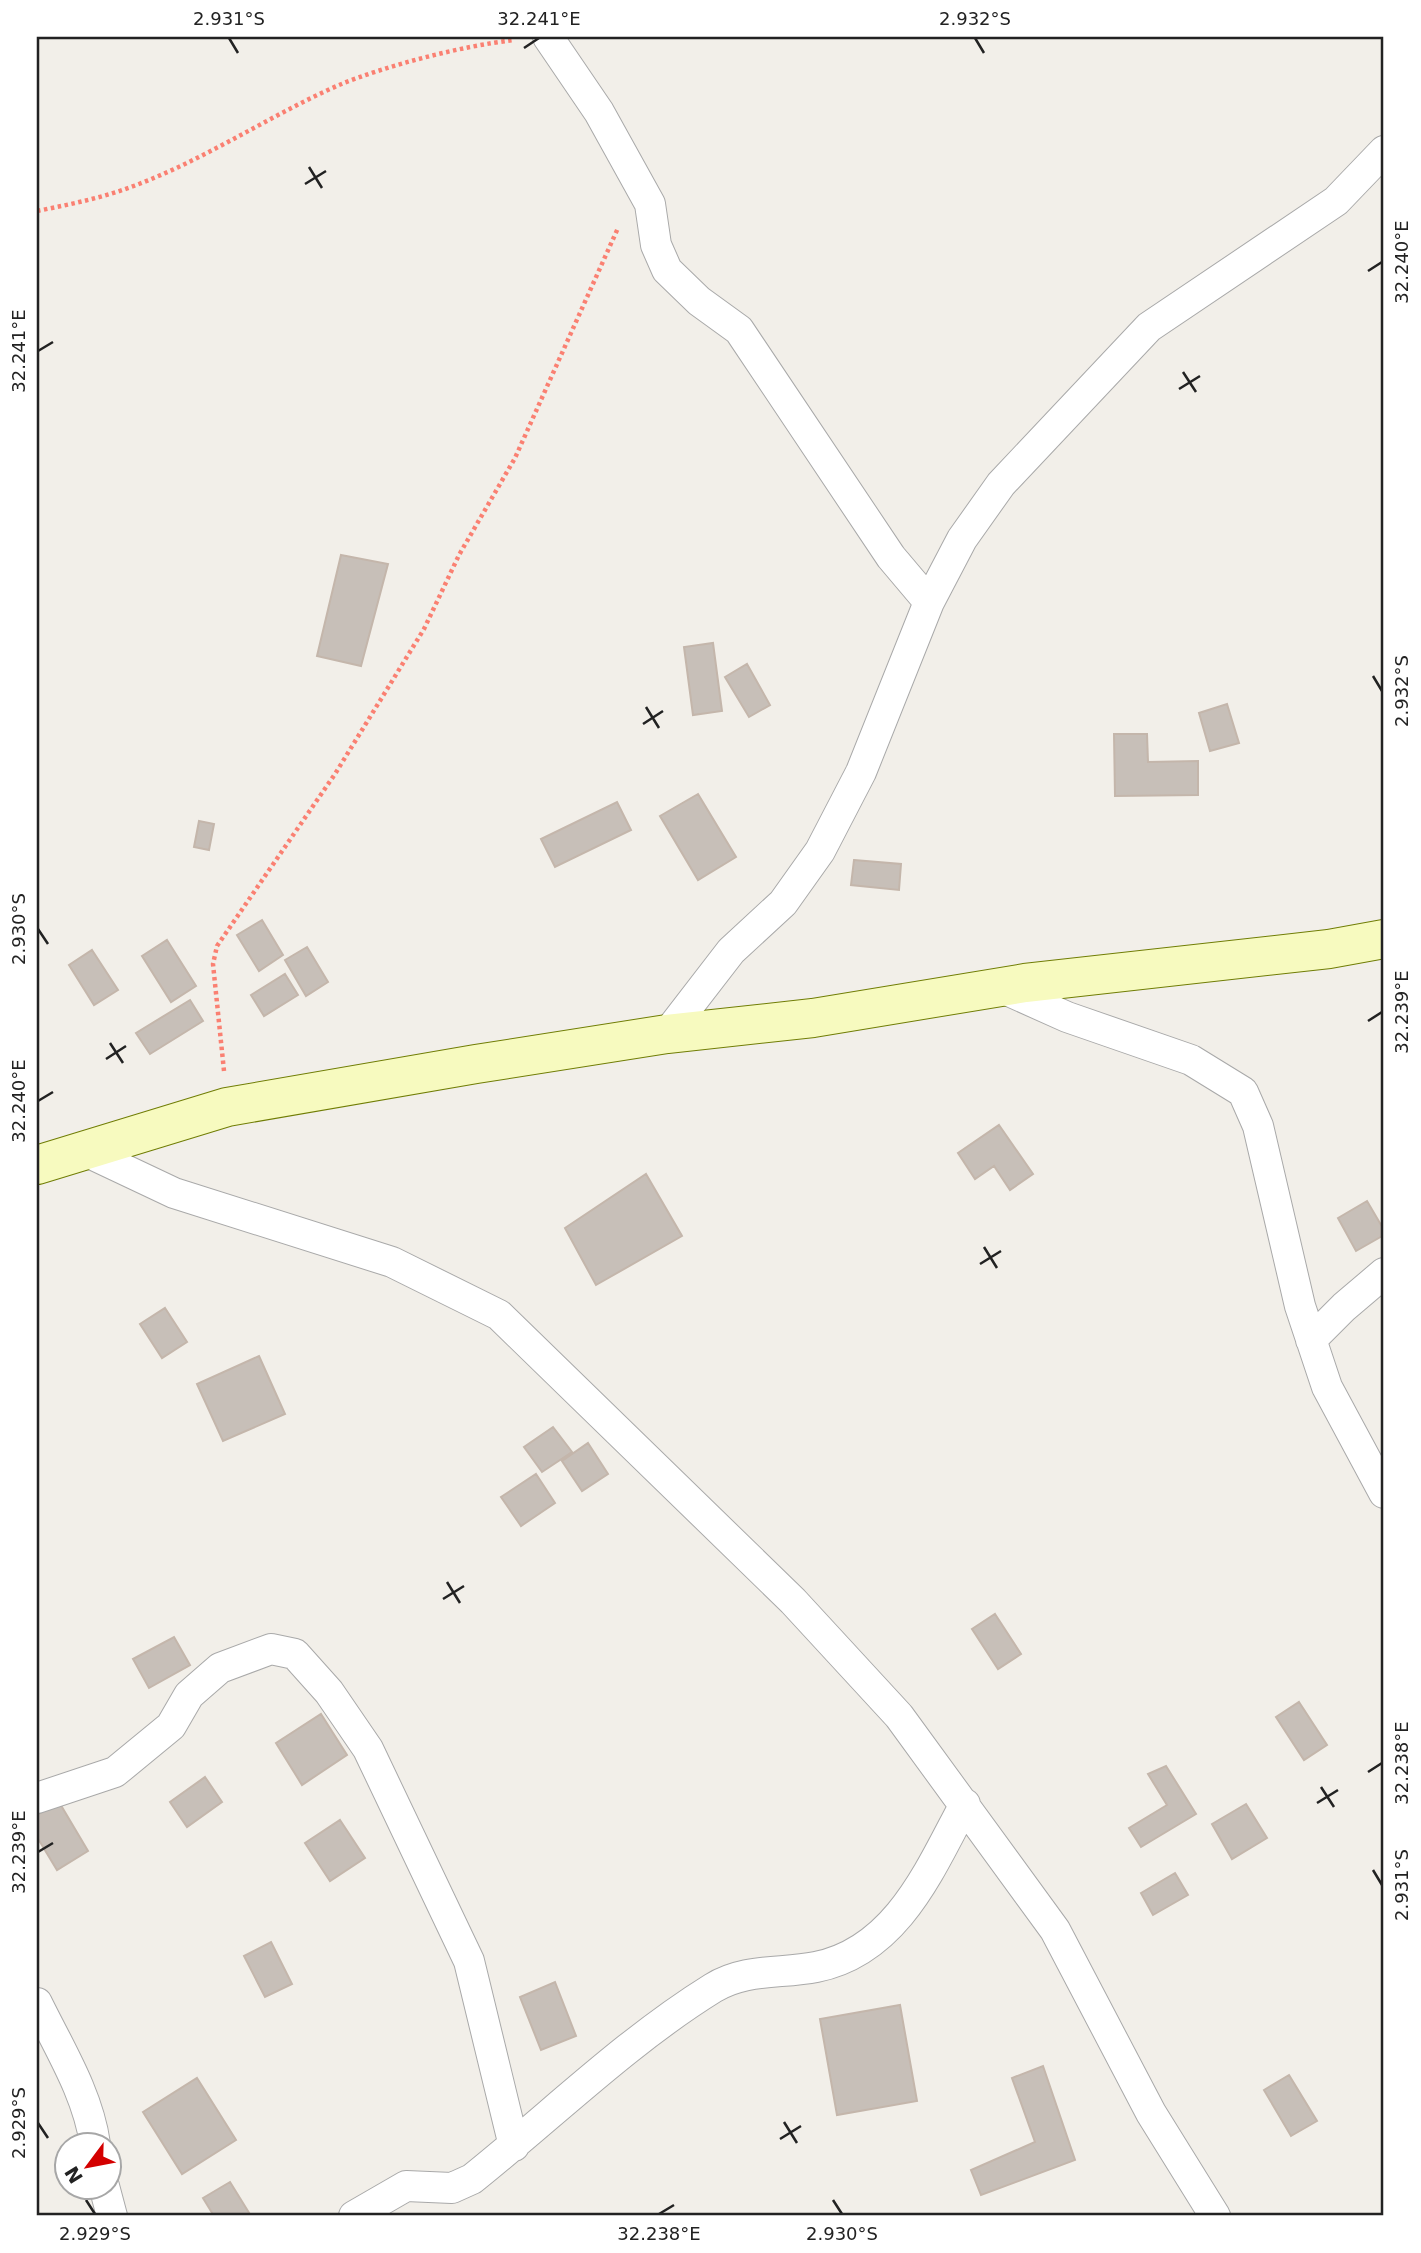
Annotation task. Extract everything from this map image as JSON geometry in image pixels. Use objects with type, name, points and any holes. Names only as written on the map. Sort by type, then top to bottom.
[{"type":"main road","points":[[37,1165],[227,1107],[667,1034],[813,1018],[1000,987],[1329,949],[1384,939]]},
{"type":"street","points":[[549,39],[598,112],[650,204],[656,245],[667,270],[699,301],[739,330],[891,557],[929,602]]},
{"type":"street","points":[[667,1034],[731,951],[783,903],[821,851],[861,772],[929,602],[962,539],[1001,484],[1139,337],[1221,276],[1336,201],[1384,151]]},
{"type":"street","points":[[1000,987],[1066,1017],[1191,1060],[1243,1092],[1258,1126],[1300,1306],[1327,1387],[1384,1493]]},
{"type":"street","points":[[83,1150],[174,1193],[392,1262],[499,1315],[793,1601],[899,1716],[1055,1930],[1151,2113],[1216,2216]]},
{"type":"street","points":[[1311,1340],[1343,1307],[1384,1273]]},
{"type":"street","points":[[37,1798],[115,1772],[171,1726],[189,1695],[220,1668],[271,1649],[295,1654],[330,1692],[368,1749],[469,1961],[514,2146]]},
{"type":"street","points":[[354,2216],[406,2186],[452,2188],[472,2179],[643,2035],[728,1979],[817,1967],[846,1956],[884,1933],[909,1905],[965,1804]]},
{"type":"street","points":[[37,2003],[74,2079],[92,2130]]},
{"type":"path","points":[[37,211],[100,198],[140,184],[208,153],[332,89],[381,71],[491,43],[549,39]]},
{"type":"path","points":[[227,1107],[213,964],[217,946],[335,774],[424,629],[459,555],[515,458],[592,290],[617,231],[632,173]]},
{"type":"building","points":[[341,555],[388,564],[361,666],[317,656]]},
{"type":"building","points":[[713,643],[722,711],[693,715],[684,647]]},
{"type":"building","points":[[747,664],[770,705],[749,717],[725,677]]},
{"type":"building","points":[[1227,704],[1239,743],[1210,751],[1199,713]]},
{"type":"building","points":[[1114,734],[1147,734],[1148,762],[1198,761],[1198,795],[1115,796]]},
{"type":"building","points":[[698,794],[736,857],[698,880],[660,816]]},
{"type":"building","points":[[617,802],[631,830],[555,867],[541,839]]},
{"type":"building","points":[[199,821],[214,824],[209,850],[194,847]]},
{"type":"building","points":[[854,860],[901,864],[899,890],[851,885]]},
{"type":"building","points":[[262,920],[283,955],[259,971],[237,935]]},
{"type":"building","points":[[167,940],[196,986],[171,1002],[142,956]]},
{"type":"building","points":[[307,947],[328,982],[306,996],[285,960]]},
{"type":"building","points":[[92,950],[118,990],[94,1005],[69,965]]},
{"type":"building","points":[[285,974],[298,995],[264,1016],[251,995]]},
{"type":"building","points":[[190,1000],[203,1021],[150,1054],[136,1033]]},
{"type":"building","points":[[999,1125],[1033,1174],[1010,1190],[994,1166],[975,1179],[958,1153]]},
{"type":"building","points":[[646,1174],[682,1236],[596,1285],[565,1228]]},
{"type":"building","points":[[1367,1201],[1384,1230],[1384,1235],[1356,1251],[1338,1218]]},
{"type":"building","points":[[165,1308],[187,1342],[162,1358],[140,1324]]},
{"type":"building","points":[[259,1356],[285,1414],[223,1441],[197,1384]]},
{"type":"building","points":[[553,1427],[572,1452],[542,1472],[524,1447]]},
{"type":"building","points":[[588,1443],[608,1474],[582,1491],[562,1461]]},
{"type":"building","points":[[536,1474],[555,1503],[521,1526],[501,1497]]},
{"type":"building","points":[[995,1614],[1021,1654],[998,1669],[972,1629]]},
{"type":"building","points":[[174,1637],[190,1665],[149,1688],[133,1659]]},
{"type":"building","points":[[1299,1702],[1327,1745],[1304,1760],[1276,1717]]},
{"type":"building","points":[[321,1714],[347,1755],[302,1785],[276,1743]]},
{"type":"building","points":[[1166,1766],[1196,1814],[1141,1847],[1129,1828],[1167,1805],[1148,1774]]},
{"type":"building","points":[[205,1777],[222,1802],[187,1827],[170,1802]]},
{"type":"building","points":[[59,1802],[88,1851],[57,1870],[37,1837],[37,1815]]},
{"type":"building","points":[[1246,1804],[1267,1838],[1232,1859],[1212,1824]]},
{"type":"building","points":[[340,1820],[365,1858],[330,1881],[305,1843]]},
{"type":"building","points":[[1175,1873],[1188,1895],[1153,1915],[1141,1893]]},
{"type":"building","points":[[271,1942],[292,1984],[265,1997],[244,1956]]},
{"type":"building","points":[[555,1982],[576,2036],[541,2050],[520,1997]]},
{"type":"building","points":[[900,2005],[917,2101],[837,2115],[820,2019]]},
{"type":"building","points":[[1043,2066],[1075,2160],[981,2195],[971,2170],[1035,2142],[1012,2078]]},
{"type":"building","points":[[1289,2075],[1317,2121],[1291,2136],[1264,2090]]},
{"type":"building","points":[[197,2078],[236,2140],[182,2174],[143,2112]]},
{"type":"building","points":[[230,2182],[251,2216],[214,2216],[203,2198]]}]
